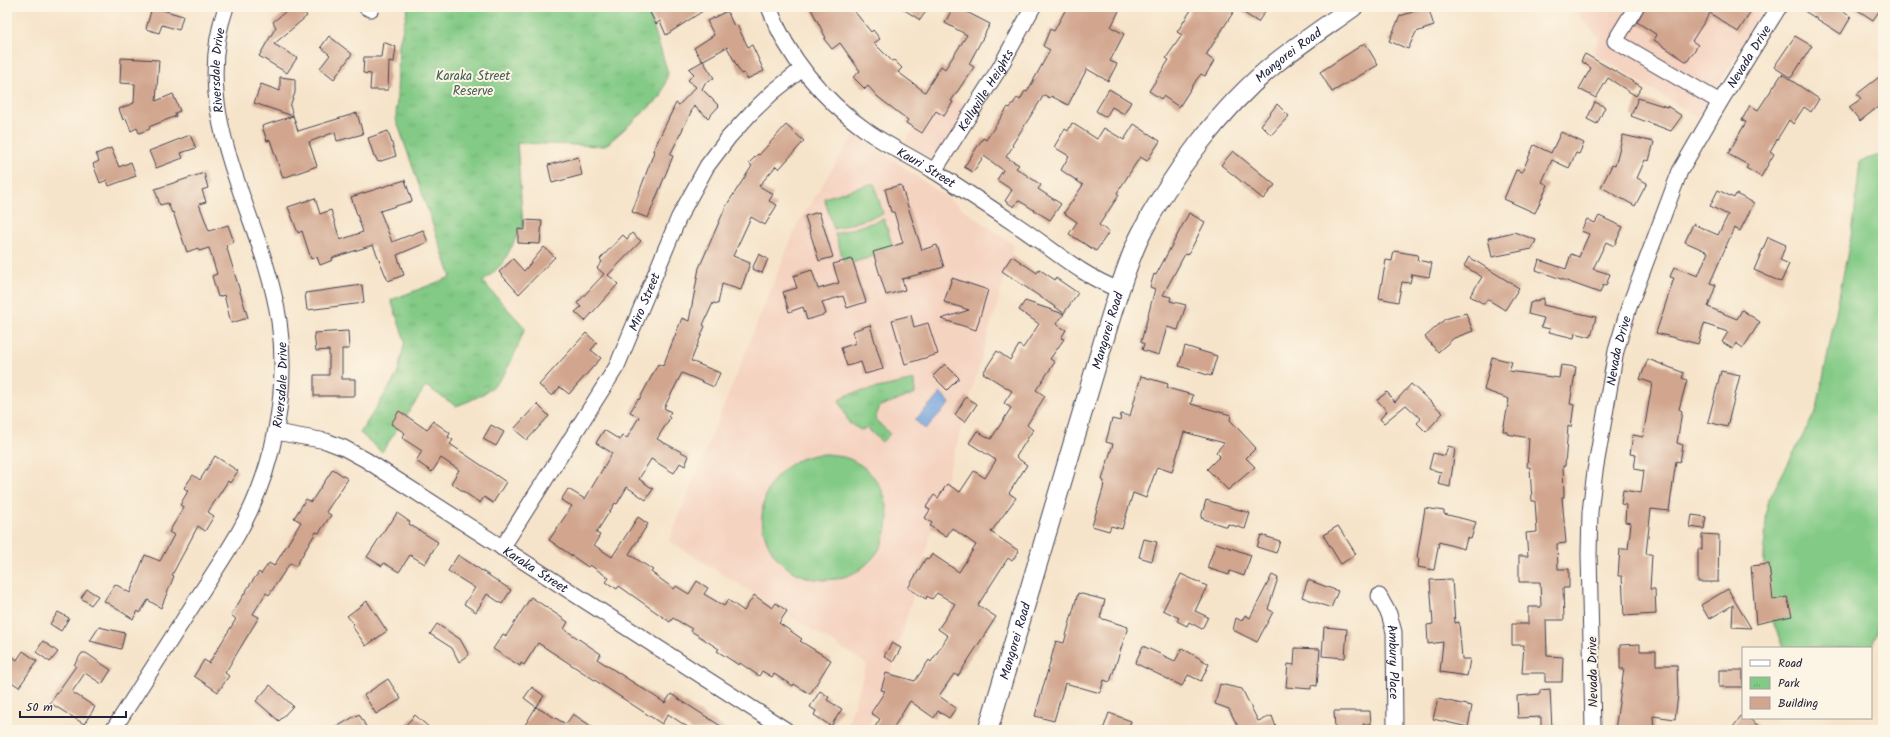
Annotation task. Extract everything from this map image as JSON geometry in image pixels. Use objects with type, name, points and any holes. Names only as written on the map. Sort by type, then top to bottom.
[{"type":"main road","name":"Mangorei Road","points":[[988,730],[1120,290],[1139,238],[1167,189],[1216,123],[1276,63],[1353,7]]},
{"type":"street","name":"Riversdale Drive","points":[[113,730],[239,532],[264,475],[276,432],[281,375],[279,321],[263,260],[225,142],[216,102],[215,62],[217,39],[226,7]]},
{"type":"street","name":"Kauri Street","points":[[769,7],[786,45],[802,69],[826,96],[847,115],[867,131],[934,171],[1032,235],[1062,257],[1107,285],[1120,290]]},
{"type":"street","name":"Kellyville Heights","points":[[934,171],[999,69],[1033,7]]},
{"type":"street","points":[[1636,7],[1616,41],[1720,102]]},
{"type":"street","name":"Nevada Drive","points":[[1593,730],[1589,554],[1590,512],[1595,470],[1616,351],[1629,307],[1680,171],[1720,102],[1779,7]]},
{"type":"street","name":"Miro Street","points":[[502,548],[617,366],[679,217],[708,166],[751,113],[802,69]]},
{"type":"street","name":"Karaka Street","points":[[276,432],[326,441],[344,448],[366,460],[786,730]]},
{"type":"street","name":"Ambury Place","points":[[1379,596],[1389,614],[1394,632],[1395,730]]},
{"type":"shaded area","points":[[1572,7],[1766,7],[1698,118],[1594,53],[1599,38]]},
{"type":"shaded area","points":[[939,90],[973,111],[940,164],[905,142]]},
{"type":"shaded area","points":[[855,133],[1014,245],[893,665],[867,730],[846,730],[867,664],[669,541],[797,225]]},
{"type":"green space","name":"Karaka Street Reserve","points":[[408,7],[645,7],[651,19],[668,73],[661,97],[605,146],[517,143],[523,225],[503,263],[483,282],[525,328],[514,356],[502,377],[494,386],[472,400],[456,406],[426,386],[382,452],[360,433],[397,375],[405,341],[391,300],[451,277],[396,119],[399,44]]},
{"type":"green space","points":[[1883,154],[1883,607],[1872,647],[1783,647],[1762,593],[1767,503],[1817,409],[1854,220],[1860,161]]},
{"type":"green space","points":[[874,183],[883,214],[834,229],[824,198]]},
{"type":"green space","points":[[884,219],[894,250],[845,265],[835,234]]},
{"type":"green space","points":[[914,380],[915,394],[880,406],[875,419],[890,434],[882,442],[867,428],[861,430],[849,423],[839,400],[850,394]]},
{"type":"green space","points":[[825,454],[849,459],[860,465],[873,477],[883,493],[888,517],[883,541],[877,552],[865,565],[849,575],[825,580],[801,575],[790,569],[777,557],[767,541],[762,517],[767,493],[773,482],[785,469],[801,459]]},
{"type":"water","points":[[941,393],[950,403],[925,429],[915,420]]},
{"type":"building","points":[[152,7],[183,16],[179,30],[162,25],[159,33],[146,29]]},
{"type":"building","points":[[291,7],[300,7],[307,16],[274,44],[297,58],[287,73],[259,56],[276,27],[273,22]]},
{"type":"building","points":[[647,7],[709,7],[666,35],[660,21],[656,24]]},
{"type":"building","points":[[810,7],[851,7],[871,32],[873,30],[880,39],[874,43],[892,61],[894,60],[902,68],[898,72],[925,92],[941,66],[945,69],[967,35],[945,23],[953,7],[957,7],[990,24],[969,64],[974,67],[951,101],[953,102],[944,116],[936,111],[922,133],[906,123],[908,120],[878,97],[868,86],[865,89],[853,77],[860,71],[840,43],[832,49],[824,39],[826,38]]},
{"type":"building","points":[[900,7],[929,7],[920,20]]},
{"type":"building","points":[[1067,7],[1121,7],[1111,27],[1124,34],[1110,61],[1117,64],[1108,81],[1087,69],[1068,105],[1051,96],[1050,98],[1044,95],[1006,157],[1019,165],[1016,168],[1041,185],[1038,189],[1061,204],[1050,220],[1018,200],[1014,207],[1005,201],[1012,190],[997,180],[1003,170],[984,156],[973,172],[964,167],[983,138],[986,140],[1008,107],[1010,108],[1017,98],[1020,100],[1025,91],[1027,92],[1050,50],[1043,46],[1050,29],[1054,31]]},
{"type":"building","points":[[1193,7],[1268,7],[1258,22],[1236,8],[1206,55],[1214,61],[1205,76],[1201,74],[1197,79],[1179,107],[1163,96],[1161,99],[1149,91],[1169,60],[1166,58],[1182,35],[1177,32]]},
{"type":"building","points":[[1428,7],[1434,26],[1416,32],[1408,49],[1389,41],[1400,16]]},
{"type":"building","points":[[1645,7],[1741,7],[1750,13],[1738,32],[1710,13],[1692,41],[1698,45],[1687,62],[1654,40],[1657,35],[1637,22]]},
{"type":"building","points":[[1798,7],[1836,7],[1851,17],[1841,34]]},
{"type":"building","points":[[1853,7],[1882,7],[1873,20]]},
{"type":"building","points":[[727,11],[734,26],[737,25],[748,47],[752,45],[764,71],[747,79],[744,73],[741,74],[727,47],[702,61],[694,48],[714,35],[707,21]]},
{"type":"building","points":[[329,36],[352,54],[334,79],[320,68],[330,55],[321,47]]},
{"type":"building","points":[[1795,36],[1812,46],[1791,78],[1774,67]]},
{"type":"building","points":[[383,42],[396,47],[394,62],[389,61],[388,90],[370,90],[371,74],[363,73],[364,57],[381,57]]},
{"type":"building","points":[[1365,43],[1378,65],[1332,92],[1320,72]]},
{"type":"building","points":[[1585,54],[1642,87],[1636,96],[1608,78],[1596,98],[1579,89],[1591,68],[1581,61]]},
{"type":"building","points":[[121,58],[159,60],[156,101],[173,94],[180,111],[175,113],[176,116],[149,127],[150,129],[139,133],[137,128],[131,131],[126,118],[123,120],[119,109],[134,103],[135,84],[120,83]]},
{"type":"building","points":[[703,61],[714,78],[705,83],[702,89],[719,106],[708,118],[694,106],[670,155],[673,156],[648,218],[632,212],[654,152],[653,151],[676,103],[679,105],[696,87],[688,80],[694,74],[689,69]]},
{"type":"building","points":[[1782,74],[1819,99],[1811,112],[1804,107],[1793,124],[1789,120],[1770,151],[1774,154],[1761,177],[1746,168],[1748,165],[1728,154],[1746,122],[1742,120],[1750,105],[1758,110]]},
{"type":"building","points":[[1883,74],[1883,103],[1860,121],[1849,107],[1861,99],[1857,94]]},
{"type":"building","points":[[280,77],[295,79],[295,93],[290,106],[298,131],[357,113],[363,134],[337,141],[335,132],[309,142],[317,166],[283,178],[270,140],[267,141],[262,126],[293,116],[254,103],[261,84],[280,91]]},
{"type":"building","points":[[1109,89],[1131,102],[1124,114],[1112,107],[1106,117],[1096,111]]},
{"type":"building","points":[[1638,98],[1667,106],[1682,116],[1671,131],[1631,116]]},
{"type":"building","points":[[1595,102],[1605,107],[1597,124],[1587,119]]},
{"type":"building","points":[[1277,104],[1289,116],[1271,135],[1261,125]]},
{"type":"building","points":[[1072,123],[1097,139],[1104,128],[1124,140],[1134,124],[1160,141],[1147,161],[1140,157],[1117,193],[1119,195],[1099,225],[1109,232],[1096,251],[1069,234],[1077,222],[1064,213],[1083,185],[1061,170],[1069,156],[1054,147],[1065,129],[1068,131]]},
{"type":"building","points":[[786,125],[804,141],[779,169],[776,166],[759,186],[773,194],[769,201],[777,205],[765,225],[751,217],[733,256],[750,263],[741,290],[722,284],[718,304],[713,303],[703,325],[705,326],[691,361],[720,373],[714,387],[682,373],[664,408],[671,412],[668,416],[670,418],[657,439],[689,456],[685,466],[680,463],[674,473],[651,459],[639,479],[653,489],[646,500],[627,487],[617,504],[615,503],[596,533],[600,535],[594,545],[612,557],[638,517],[648,524],[629,554],[653,570],[651,572],[674,589],[676,586],[689,594],[697,581],[708,588],[704,594],[724,606],[728,600],[744,611],[754,595],[772,608],[776,603],[787,611],[779,623],[802,639],[800,641],[831,660],[810,694],[794,684],[793,686],[774,674],[772,677],[762,671],[759,676],[740,663],[739,665],[717,651],[719,649],[691,631],[692,629],[673,618],[670,622],[619,586],[617,589],[606,582],[609,578],[590,565],[588,567],[549,540],[572,506],[561,500],[568,489],[585,499],[612,453],[596,443],[604,430],[620,440],[622,435],[627,438],[639,417],[630,412],[638,399],[639,400],[658,364],[663,366],[682,318],[689,321],[699,268],[726,206],[752,166],[749,163],[758,154],[759,155]]},
{"type":"building","points":[[388,131],[396,156],[378,162],[374,156],[368,138]]},
{"type":"building","points":[[1561,132],[1584,143],[1579,154],[1576,153],[1569,168],[1552,160],[1542,182],[1548,185],[1535,213],[1504,199],[1516,170],[1522,172],[1534,145],[1551,153]]},
{"type":"building","points":[[190,135],[196,148],[181,153],[183,158],[156,168],[149,151]]},
{"type":"building","points":[[1623,135],[1654,142],[1649,161],[1645,160],[1637,178],[1647,183],[1635,206],[1601,187],[1612,165],[1615,166]]},
{"type":"building","points":[[111,148],[119,167],[131,162],[136,176],[109,186],[107,180],[100,183],[93,164],[99,161],[96,154]]},
{"type":"building","points":[[1233,151],[1275,185],[1263,199],[1221,165]]},
{"type":"building","points":[[578,157],[582,175],[552,183],[548,165]]},
{"type":"building","points":[[204,173],[208,188],[202,190],[206,202],[199,204],[209,231],[228,225],[234,242],[226,245],[248,318],[231,323],[224,295],[218,297],[212,276],[217,274],[209,248],[199,251],[198,248],[187,252],[173,212],[172,213],[168,203],[160,205],[155,189]]},
{"type":"building","points":[[405,180],[412,201],[380,211],[392,242],[423,230],[428,242],[397,255],[404,275],[388,281],[373,245],[332,258],[333,260],[320,265],[317,257],[311,259],[302,231],[298,233],[288,207],[315,198],[320,214],[331,210],[340,240],[363,232],[351,197]]},
{"type":"building","points":[[901,185],[922,250],[937,245],[944,267],[902,279],[905,290],[886,295],[873,252],[903,243],[894,212],[891,212],[885,189]]},
{"type":"building","points":[[1718,190],[1734,198],[1736,194],[1754,203],[1740,231],[1734,228],[1710,283],[1716,285],[1708,307],[1737,319],[1742,310],[1760,322],[1743,348],[1736,343],[1733,349],[1722,342],[1728,332],[1704,324],[1698,344],[1656,333],[1674,278],[1670,277],[1674,267],[1698,276],[1708,252],[1685,242],[1693,224],[1718,235],[1728,215],[1710,206]]},
{"type":"building","points":[[819,212],[833,257],[819,261],[805,216]]},
{"type":"building","points":[[1189,213],[1205,222],[1188,255],[1185,254],[1163,295],[1171,297],[1170,301],[1186,305],[1178,330],[1167,327],[1159,355],[1142,350],[1144,344],[1141,342],[1155,289],[1150,287],[1154,274],[1156,275]]},
{"type":"building","points":[[1599,216],[1623,227],[1614,246],[1606,242],[1593,269],[1610,274],[1606,286],[1603,285],[1600,293],[1536,270],[1539,260],[1566,269],[1571,254],[1579,257],[1589,234],[1581,231],[1587,219],[1595,223]]},
{"type":"building","points":[[525,220],[542,221],[540,244],[518,243],[518,229],[525,230]]},
{"type":"building","points":[[1514,232],[1536,240],[1532,249],[1492,257],[1488,238]]},
{"type":"building","points":[[632,233],[641,241],[608,275],[618,284],[585,321],[575,312],[581,307],[577,303],[604,274],[597,268],[602,262],[600,259],[623,235],[627,239]]},
{"type":"building","points":[[1768,237],[1786,245],[1780,260],[1789,264],[1781,282],[1754,270]]},
{"type":"building","points":[[544,247],[555,257],[519,294],[499,272],[513,259],[524,271]]},
{"type":"building","points":[[1394,251],[1418,255],[1417,260],[1432,263],[1429,277],[1412,274],[1410,283],[1402,282],[1398,302],[1379,298],[1386,260],[1392,261]]},
{"type":"building","points":[[759,254],[768,259],[762,273],[752,269]]},
{"type":"building","points":[[1012,256],[1037,273],[1039,269],[1055,280],[1056,278],[1078,293],[1064,313],[1002,271]]},
{"type":"building","points":[[1469,257],[1519,288],[1505,310],[1487,299],[1484,304],[1470,296],[1482,277],[1464,266]]},
{"type":"building","points":[[852,259],[866,302],[847,308],[843,296],[822,302],[826,314],[807,320],[803,307],[789,312],[783,292],[797,288],[793,276],[812,270],[818,289],[839,283],[833,264]]},
{"type":"building","points":[[952,278],[988,290],[976,330],[941,319],[969,310],[944,302]]},
{"type":"building","points":[[362,285],[364,303],[307,310],[305,293]]},
{"type":"building","points":[[1544,298],[1543,305],[1596,317],[1591,337],[1575,333],[1574,338],[1549,332],[1550,329],[1541,327],[1544,318],[1528,314],[1530,303]]},
{"type":"building","points":[[1025,301],[1064,314],[1056,324],[1066,330],[1061,338],[1064,339],[1050,359],[1055,362],[1036,390],[1045,396],[1027,425],[1033,430],[1016,457],[1027,465],[1009,493],[1016,498],[991,532],[1019,551],[1012,561],[1008,558],[978,605],[996,617],[958,676],[954,674],[939,696],[956,708],[949,718],[938,711],[934,718],[910,701],[892,730],[873,730],[880,719],[871,713],[885,691],[881,690],[886,673],[915,681],[929,660],[931,662],[948,636],[938,629],[955,604],[937,593],[932,599],[927,596],[926,599],[908,588],[926,558],[929,559],[932,554],[959,572],[976,545],[952,528],[946,537],[930,526],[932,523],[925,518],[930,510],[926,507],[934,495],[938,498],[947,484],[960,492],[974,471],[985,478],[996,460],[969,443],[977,431],[991,439],[1011,408],[1004,403],[1012,391],[983,373],[997,351],[1010,360],[1019,345],[1023,348],[1039,324],[1019,310]]},
{"type":"building","points":[[1466,313],[1473,331],[1454,338],[1438,352],[1425,337],[1445,319]]},
{"type":"building","points":[[911,315],[914,327],[928,323],[938,354],[905,364],[892,320]]},
{"type":"building","points":[[870,325],[883,369],[865,374],[861,362],[847,366],[841,348],[856,343],[852,331]]},
{"type":"building","points":[[348,331],[349,349],[342,349],[342,379],[355,379],[355,396],[314,396],[314,375],[329,375],[329,350],[316,351],[314,333]]},
{"type":"building","points":[[586,333],[597,343],[591,350],[601,358],[569,394],[560,387],[552,396],[539,385]]},
{"type":"building","points":[[1185,346],[1217,356],[1211,376],[1179,366]]},
{"type":"building","points":[[1492,357],[1512,362],[1509,371],[1559,378],[1561,365],[1576,367],[1570,404],[1574,405],[1571,427],[1568,426],[1565,466],[1563,466],[1564,497],[1562,497],[1566,543],[1557,544],[1558,569],[1569,569],[1569,588],[1563,588],[1564,620],[1546,620],[1547,656],[1563,657],[1562,682],[1545,682],[1545,673],[1522,673],[1524,645],[1512,645],[1512,624],[1528,624],[1528,607],[1541,607],[1540,582],[1519,582],[1519,556],[1528,556],[1526,533],[1537,532],[1535,501],[1532,501],[1530,467],[1527,467],[1529,438],[1507,434],[1507,432],[1503,431],[1509,399],[1484,390]]},
{"type":"building","points":[[1648,359],[1684,373],[1682,378],[1687,380],[1679,409],[1682,411],[1677,443],[1683,445],[1680,462],[1676,461],[1669,511],[1651,509],[1646,554],[1652,554],[1650,589],[1655,589],[1656,614],[1624,616],[1622,576],[1618,576],[1620,549],[1628,549],[1631,523],[1625,522],[1626,505],[1621,504],[1623,490],[1641,493],[1644,471],[1634,469],[1636,455],[1630,454],[1633,435],[1643,437],[1652,383],[1640,379]]},
{"type":"building","points":[[945,364],[959,378],[947,390],[933,376]]},
{"type":"building","points":[[1721,371],[1740,375],[1727,427],[1708,422]]},
{"type":"building","points":[[1141,376],[1168,384],[1167,388],[1193,395],[1191,404],[1231,415],[1230,420],[1256,448],[1246,458],[1255,467],[1228,490],[1207,469],[1220,456],[1216,452],[1224,443],[1184,432],[1172,472],[1157,467],[1146,498],[1133,493],[1122,529],[1111,526],[1109,531],[1092,526],[1103,489],[1104,481],[1102,480],[1113,444],[1106,442],[1112,419],[1120,421],[1121,414],[1130,416]]},
{"type":"building","points":[[1411,384],[1443,413],[1426,432],[1417,423],[1421,419],[1406,405],[1384,423],[1380,419],[1387,411],[1377,400],[1387,392],[1395,402]]},
{"type":"building","points":[[966,397],[977,404],[965,422],[955,415]]},
{"type":"building","points":[[537,404],[549,416],[527,440],[514,429]]},
{"type":"building","points":[[399,411],[427,430],[433,421],[450,433],[448,437],[453,440],[450,444],[506,482],[493,503],[484,497],[480,503],[451,483],[459,470],[441,458],[432,472],[416,461],[422,451],[402,438],[405,433],[391,424]]},
{"type":"building","points":[[491,425],[504,432],[496,446],[483,439]]},
{"type":"building","points":[[1448,446],[1455,448],[1450,487],[1438,484],[1441,472],[1429,469],[1433,453],[1445,456]]},
{"type":"building","points":[[215,456],[238,471],[230,483],[228,481],[208,512],[214,516],[205,531],[198,526],[172,575],[174,576],[161,608],[148,600],[140,613],[138,611],[133,619],[104,601],[115,584],[130,593],[145,555],[160,561],[174,535],[169,532],[184,507],[180,505],[188,491],[184,488],[193,475],[200,480]]},
{"type":"building","points":[[333,469],[348,479],[326,512],[331,515],[319,533],[316,532],[296,566],[290,563],[269,595],[266,593],[253,614],[259,617],[225,673],[229,676],[218,692],[194,676],[204,660],[209,663],[236,619],[231,615],[259,572],[261,574],[269,563],[274,566],[301,522],[294,518],[306,499],[311,502]]},
{"type":"building","points":[[1206,500],[1250,513],[1245,529],[1228,524],[1227,527],[1201,518]]},
{"type":"building","points":[[1425,508],[1444,511],[1444,514],[1476,522],[1471,539],[1467,538],[1464,549],[1439,542],[1434,570],[1418,567],[1419,558],[1417,558]]},
{"type":"building","points":[[397,513],[410,522],[409,524],[438,542],[425,564],[410,555],[399,572],[384,563],[382,566],[367,557]]},
{"type":"building","points":[[1692,515],[1706,517],[1704,529],[1690,527]]},
{"type":"building","points":[[1338,526],[1356,554],[1341,564],[1323,535]]},
{"type":"building","points":[[1702,534],[1719,535],[1718,582],[1698,582],[1698,549],[1702,549]]},
{"type":"building","points":[[1261,535],[1280,541],[1276,553],[1257,547]]},
{"type":"building","points":[[1144,539],[1157,542],[1152,561],[1139,557]]},
{"type":"building","points":[[1216,543],[1251,555],[1244,576],[1230,571],[1229,575],[1207,568]]},
{"type":"building","points":[[458,555],[511,590],[502,604],[487,594],[476,612],[464,604],[475,588],[448,571]]},
{"type":"building","points":[[1769,564],[1773,600],[1787,597],[1792,616],[1756,624],[1751,566]]},
{"type":"building","points":[[1181,574],[1207,586],[1195,611],[1208,617],[1202,629],[1189,622],[1187,626],[1177,621],[1179,618],[1163,610]]},
{"type":"building","points":[[1272,575],[1278,578],[1268,609],[1273,612],[1257,642],[1233,630],[1236,618],[1242,621],[1245,615],[1250,618]]},
{"type":"building","points":[[1452,579],[1455,623],[1459,622],[1462,659],[1470,659],[1467,676],[1440,672],[1443,642],[1428,644],[1427,625],[1433,624],[1430,580]]},
{"type":"building","points":[[1308,580],[1338,591],[1331,608],[1302,597]]},
{"type":"building","points":[[87,589],[98,596],[91,605],[81,598]]},
{"type":"building","points":[[1728,589],[1751,628],[1732,627],[1733,605],[1709,619],[1701,605]]},
{"type":"building","points":[[1078,593],[1105,600],[1100,618],[1128,627],[1110,682],[1104,680],[1100,693],[1065,683],[1054,721],[1035,716],[1056,641],[1064,643]]},
{"type":"building","points":[[531,597],[568,622],[564,629],[601,654],[597,659],[665,703],[671,694],[727,730],[692,730],[668,714],[662,724],[538,643],[524,665],[521,663],[520,666],[493,649],[503,634],[506,636]]},
{"type":"building","points":[[367,601],[387,631],[366,646],[352,626],[354,624],[347,616]]},
{"type":"building","points":[[58,612],[69,618],[61,631],[50,624]]},
{"type":"building","points":[[437,624],[460,639],[469,655],[459,662],[452,648],[430,634]]},
{"type":"building","points":[[99,627],[125,633],[121,649],[90,641]]},
{"type":"building","points":[[1324,627],[1347,629],[1345,658],[1322,656]]},
{"type":"building","points":[[43,641],[58,652],[50,662],[36,652]]},
{"type":"building","points":[[892,643],[901,648],[893,662],[884,656]]},
{"type":"building","points":[[1640,644],[1640,651],[1656,651],[1656,665],[1677,665],[1678,695],[1675,719],[1653,716],[1654,730],[1615,730],[1624,669],[1620,669],[1620,645]]},
{"type":"building","points":[[1143,646],[1175,661],[1182,648],[1209,664],[1201,681],[1188,675],[1182,686],[1135,663]]},
{"type":"building","points":[[1295,648],[1320,649],[1317,686],[1311,685],[1311,689],[1286,687],[1288,664],[1294,665]]},
{"type":"building","points":[[23,651],[37,661],[19,687],[7,679],[7,663],[12,656],[17,660]]},
{"type":"building","points":[[82,653],[86,653],[111,670],[102,684],[85,673],[72,692],[95,707],[84,724],[50,703],[76,666],[74,665]]},
{"type":"building","points":[[1719,670],[1742,670],[1742,687],[1719,687]]},
{"type":"building","points":[[388,679],[401,699],[376,714],[364,695]]},
{"type":"building","points":[[1220,684],[1242,689],[1258,721],[1272,716],[1277,730],[1237,730],[1238,727],[1229,709],[1215,704]]},
{"type":"building","points":[[270,685],[293,706],[279,721],[256,701]]},
{"type":"building","points":[[532,687],[544,696],[536,707],[524,698]]},
{"type":"building","points":[[1550,689],[1552,730],[1541,730],[1541,717],[1518,718],[1517,696],[1540,694],[1540,690]]},
{"type":"building","points":[[820,691],[829,697],[827,700],[842,709],[831,726],[814,715],[816,711],[810,707]]},
{"type":"building","points":[[1438,699],[1472,706],[1468,727],[1433,719]]},
{"type":"building","points":[[536,707],[566,724],[573,714],[597,730],[522,730]]},
{"type":"building","points":[[1334,711],[1370,711],[1371,724],[1363,724],[1363,729],[1335,729]]},
{"type":"building","points":[[1109,713],[1131,721],[1128,730],[1103,730]]},
{"type":"building","points":[[359,714],[368,730],[331,730]]},
{"type":"building","points":[[415,715],[432,730],[401,730]]},
{"type":"building","points":[[1741,716],[1742,719],[1749,719],[1764,730],[1731,730]]}]
